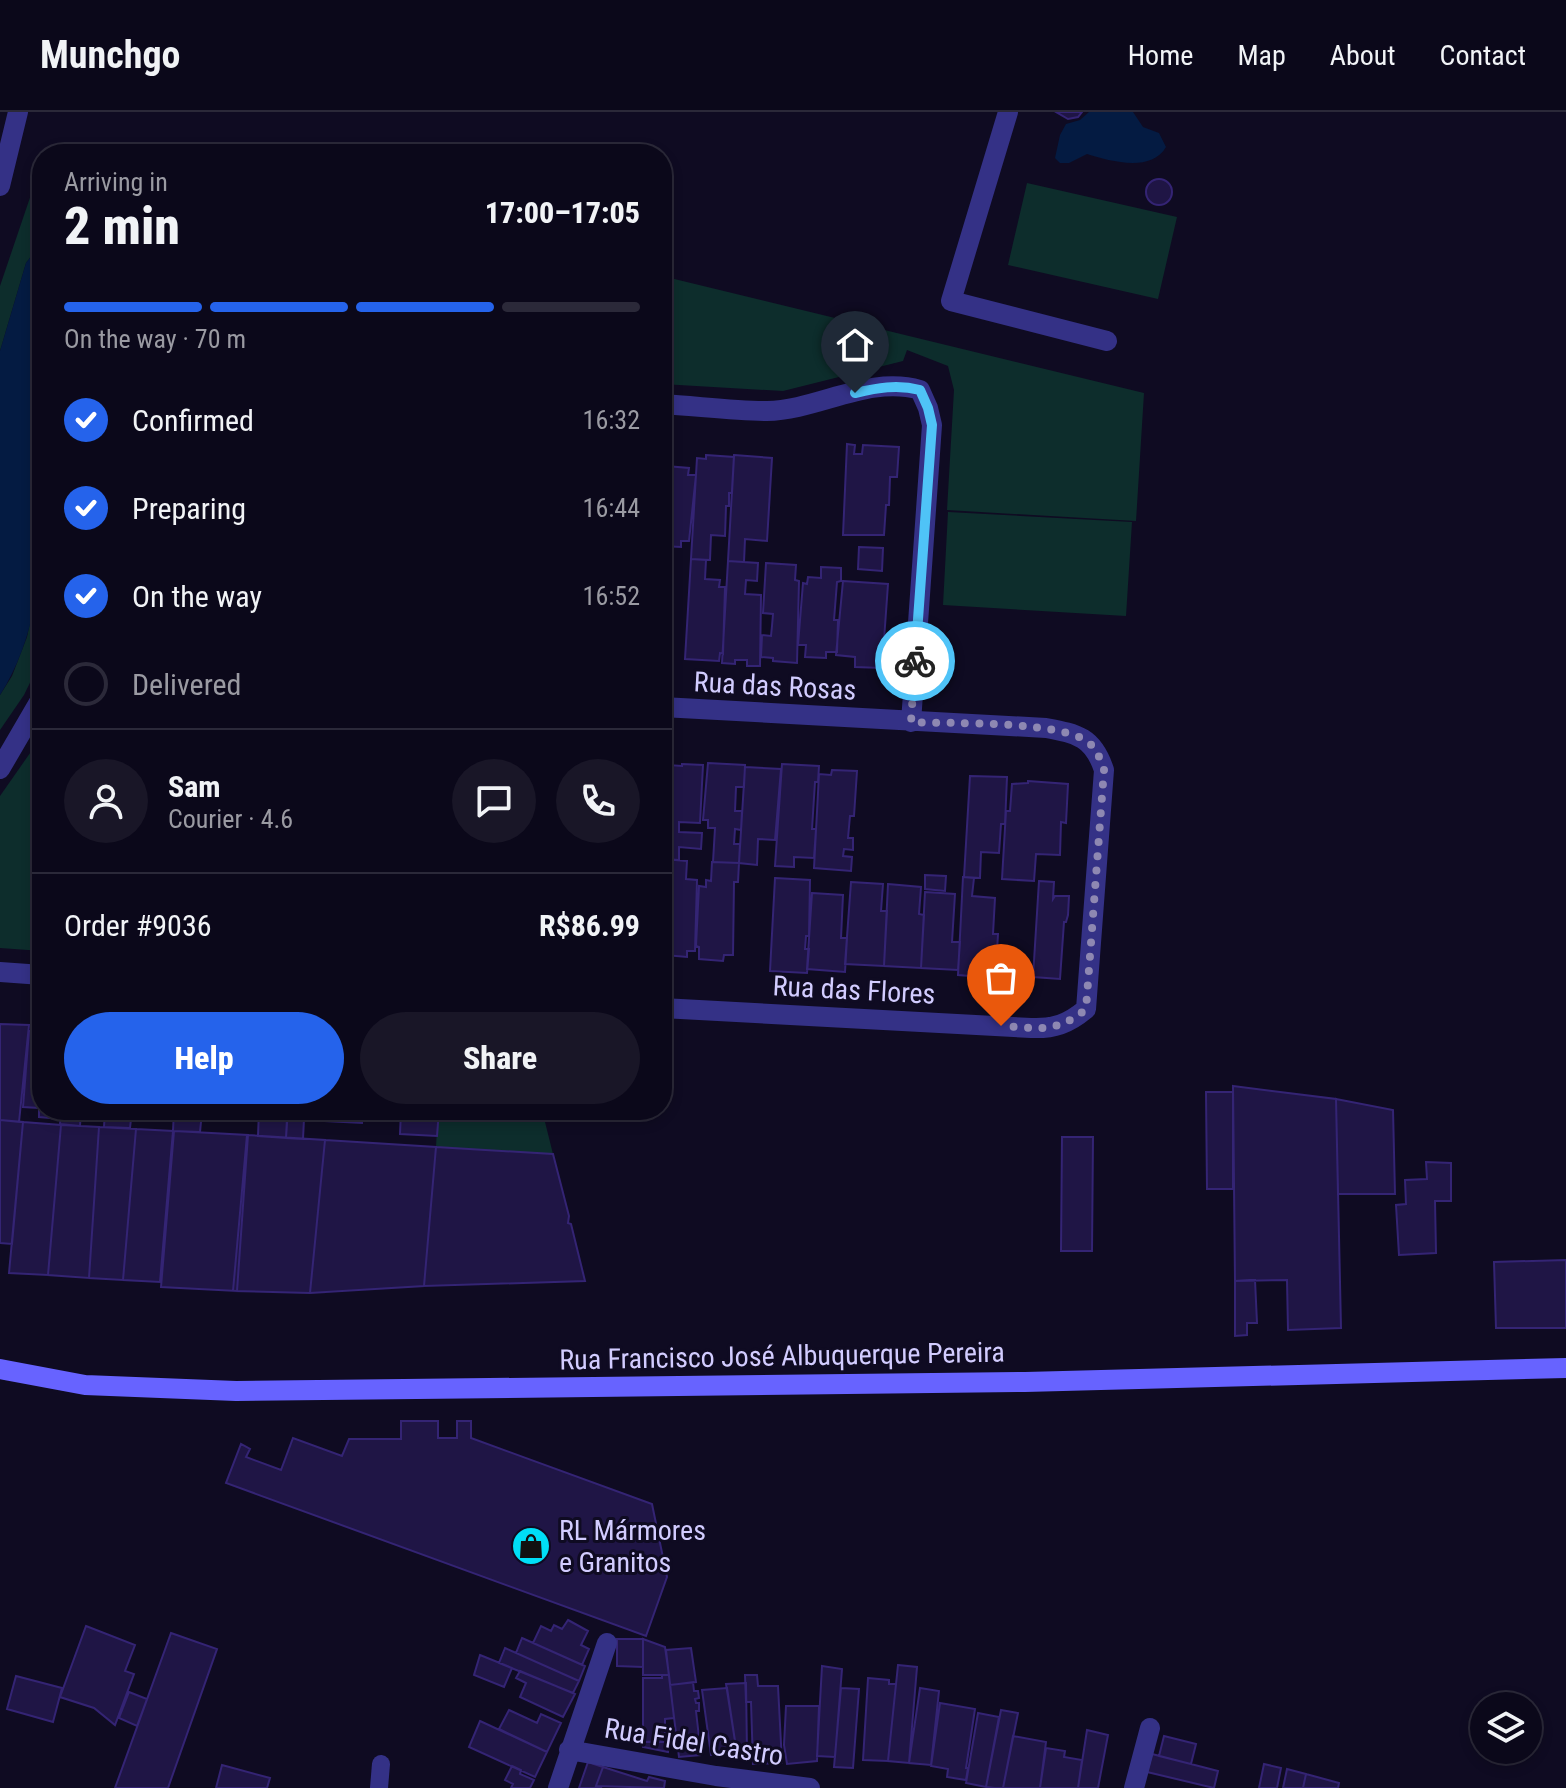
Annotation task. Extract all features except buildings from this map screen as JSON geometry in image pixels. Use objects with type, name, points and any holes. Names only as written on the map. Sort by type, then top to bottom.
[{"type":"main road","name":"Rua Francisco José Albuquerque Pereira","points":[[0,1369],[85,1385],[251,1391],[1025,1382],[1566,1368]]},
{"type":"street","points":[[0,186],[18,112]]},
{"type":"street","points":[[1008,112],[951,301],[1107,341]]},
{"type":"street","points":[[672,405],[770,411],[884,387],[907,386],[920,390],[932,425],[911,722]]},
{"type":"street","name":"Rua das Rosas","points":[[672,708],[1046,728],[1073,733],[1089,742],[1098,753],[1104,770],[1086,1009]]},
{"type":"street","points":[[0,769],[32,714]]},
{"type":"street","points":[[0,972],[32,974]]},
{"type":"street","name":"Rua das Flores","points":[[672,1009],[1045,1028],[1068,1024],[1086,1009]]},
{"type":"street","points":[[558,1788],[607,1643]]},
{"type":"street","points":[[1134,1788],[1150,1728]]},
{"type":"street","name":"Rua Fidel Castro","points":[[569,1750],[716,1776],[810,1788]]},
{"type":"lane","points":[[379,1788],[381,1764]]},
{"type":"green space","points":[[1027,183],[1177,217],[1158,299],[1008,265]]},
{"type":"green space","points":[[32,192],[32,255],[26,263],[0,351],[0,286]]},
{"type":"green space","points":[[672,278],[1144,393],[1136,521],[947,510],[954,390],[948,366],[907,350],[903,361],[783,391],[672,385]]},
{"type":"green space","points":[[948,512],[1132,522],[1126,616],[943,605]]},
{"type":"green space","points":[[32,612],[32,679],[0,730],[0,695],[12,676],[27,637]]},
{"type":"green space","points":[[32,750],[32,950],[0,948],[0,796]]},
{"type":"green space","points":[[437,1120],[544,1120],[553,1154],[436,1147]]},
{"type":"water","points":[[1089,112],[1133,112],[1143,127],[1159,133],[1166,147],[1151,160],[1140,162],[1118,162],[1087,154],[1069,163],[1060,163],[1055,158],[1066,124],[1080,120]]},
{"type":"water","points":[[32,255],[32,615],[16,665],[0,695],[0,351],[26,263]]},
{"type":"way so far","points":[[915,661],[911,722],[1046,728],[1073,733],[1089,742],[1098,753],[1104,770],[1086,1009],[1068,1024],[1045,1028],[1001,1026]]},
{"type":"place","name":"RL Mármores e Granitos","points":[[531,1546]]},
{"type":"route","points":[[855,393],[884,387],[907,386],[920,390],[932,425],[915,661]]}]
